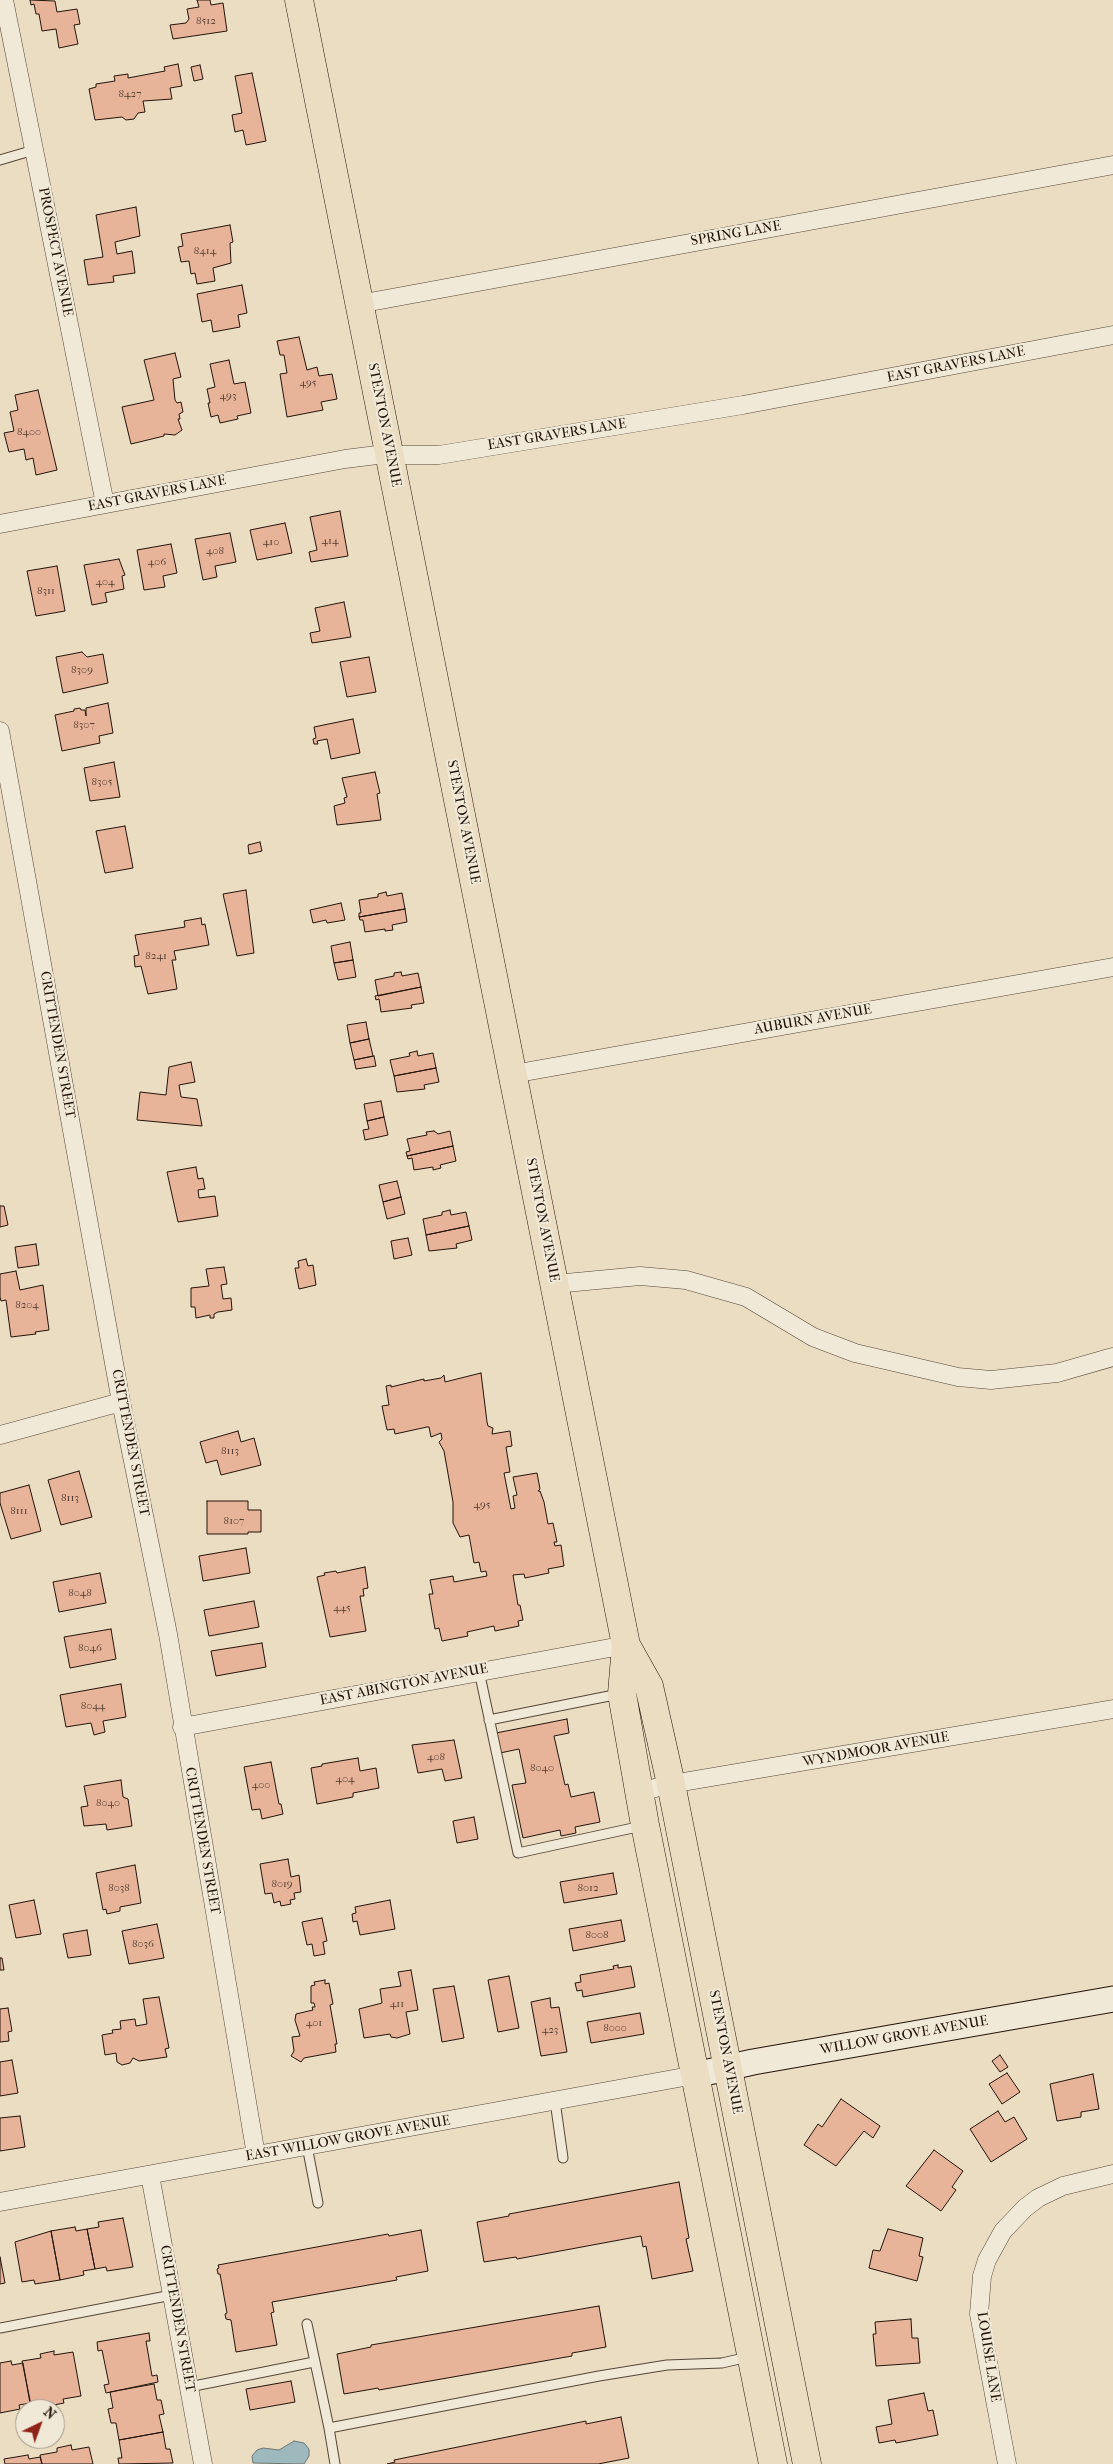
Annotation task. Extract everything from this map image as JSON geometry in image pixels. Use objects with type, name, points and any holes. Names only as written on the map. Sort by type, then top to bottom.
[{"type":"main road","name":"STENTON AVENUE","points":[[299,0],[626,1645],[622,1694],[639,1792],[773,2464]]},
{"type":"main road","name":"STENTON AVENUE","points":[[626,1645],[649,1686],[671,1784],[807,2464]]},
{"type":"street","name":"PROSPECT AVENUE","points":[[4,0],[105,504]]},
{"type":"street","name":"SPRING LANE","points":[[360,304],[1113,165]]},
{"type":"street","name":"EAST GRAVERS LANE","points":[[0,524],[345,459],[438,455],[743,405],[1113,335]]},
{"type":"street","name":"CRITTENDEN STREET","points":[[0,731],[121,1402],[166,1625],[256,2156]]},
{"type":"street","name":"AUBURN AVENUE","points":[[513,1074],[1113,967]]},
{"type":"street","points":[[555,1284],[640,1276],[686,1280],[746,1297],[813,1337],[855,1353],[958,1377],[991,1380],[1047,1374],[1092,1364],[1113,1357]]},
{"type":"street","points":[[0,1435],[121,1402]]},
{"type":"street","name":"EAST ABINGTON AVENUE","points":[[182,1727],[626,1645]]},
{"type":"street","name":"WYNDMOOR AVENUE","points":[[639,1792],[671,1784],[1113,1709]]},
{"type":"street","name":"WILLOW GROVE AVENUE","points":[[695,2075],[728,2067],[1113,1999]]},
{"type":"street","name":"EAST WILLOW GROVE AVENUE","points":[[0,2202],[695,2075]]},
{"type":"street","name":"CRITTENDEN STREET","points":[[150,2174],[203,2464]]},
{"type":"street","name":"LOUISE LANE","points":[[1007,2464],[979,2314],[982,2276],[987,2260],[1004,2231],[1020,2212],[1038,2198],[1063,2186],[1113,2174]]},
{"type":"lane","points":[[0,160],[34,150]]},
{"type":"lane","points":[[479,1671],[518,1853],[645,1825]]},
{"type":"lane","points":[[489,1720],[622,1694]]},
{"type":"lane","points":[[555,2101],[563,2158]]},
{"type":"lane","points":[[307,2146],[318,2202]]},
{"type":"lane","points":[[0,2328],[172,2295]]},
{"type":"lane","points":[[307,2324],[335,2464]]},
{"type":"lane","points":[[329,2428],[598,2376],[667,2365],[722,2362],[751,2356]]},
{"type":"lane","points":[[189,2387],[314,2362]]},
{"type":"water","points":[[294,2441],[304,2443],[309,2449],[309,2456],[304,2464],[253,2463],[252,2456],[257,2450],[263,2448],[279,2450]]},
{"type":"building","points":[[30,0],[55,1],[57,12],[77,9],[80,24],[74,25],[78,44],[59,48],[56,29],[42,31],[39,14],[36,14],[34,4],[31,5]]},
{"type":"building","points":[[197,0],[210,0],[211,5],[223,3],[227,31],[173,39],[170,25],[186,23],[189,19],[187,9],[199,7]]},
{"type":"building","points":[[178,64],[182,86],[170,88],[172,99],[143,101],[145,112],[138,113],[134,119],[126,120],[122,117],[95,120],[89,89],[96,87],[96,84],[115,81],[114,76],[128,74],[128,78],[165,71],[164,67]]},
{"type":"building","points":[[200,65],[203,79],[194,81],[191,67]]},
{"type":"building","points":[[252,73],[266,141],[246,145],[243,130],[235,132],[232,115],[242,113],[235,76]]},
{"type":"building","points":[[136,207],[140,236],[115,242],[117,254],[132,251],[135,273],[113,276],[114,282],[88,285],[84,260],[103,257],[96,215]]},
{"type":"building","points":[[230,225],[233,242],[230,243],[231,263],[213,268],[215,281],[197,284],[195,273],[191,274],[189,261],[181,262],[178,247],[183,246],[181,234]]},
{"type":"building","points":[[242,285],[247,313],[238,315],[240,327],[213,332],[211,320],[202,322],[197,294]]},
{"type":"building","points":[[299,337],[307,370],[317,367],[319,376],[332,374],[337,399],[321,402],[323,410],[287,417],[280,374],[287,373],[284,355],[280,355],[277,341]]},
{"type":"building","points":[[175,353],[181,377],[173,379],[175,400],[177,403],[181,402],[183,412],[179,414],[180,419],[178,419],[182,430],[175,435],[164,434],[164,436],[131,444],[122,407],[154,400],[144,360]]},
{"type":"building","points":[[229,360],[234,384],[245,382],[251,413],[237,416],[238,419],[220,423],[218,415],[211,417],[208,403],[210,403],[207,389],[215,387],[210,364]]},
{"type":"building","points":[[38,390],[57,470],[36,475],[33,458],[26,460],[24,449],[9,452],[4,433],[14,431],[10,412],[18,410],[15,395]]},
{"type":"building","points":[[340,511],[348,556],[311,562],[309,552],[317,550],[310,517]]},
{"type":"building","points":[[285,523],[292,553],[257,560],[250,530]]},
{"type":"building","points":[[230,533],[236,562],[215,566],[217,577],[203,580],[195,539]]},
{"type":"building","points":[[171,544],[177,573],[163,576],[165,587],[144,590],[137,550]]},
{"type":"building","points":[[119,559],[125,575],[122,576],[124,589],[105,593],[107,602],[92,605],[84,565]]},
{"type":"building","points":[[57,566],[65,611],[36,616],[27,571]]},
{"type":"building","points":[[344,602],[351,637],[312,643],[310,633],[320,631],[315,608]]},
{"type":"building","points":[[82,652],[87,657],[103,654],[108,683],[63,693],[56,657]]},
{"type":"building","points":[[369,657],[376,692],[347,697],[340,662]]},
{"type":"building","points":[[108,703],[113,733],[99,736],[100,743],[62,751],[55,715],[80,708],[85,710],[86,716],[86,708]]},
{"type":"building","points":[[353,719],[360,753],[331,759],[327,739],[317,741],[318,744],[314,744],[313,739],[316,738],[314,727]]},
{"type":"building","points":[[114,762],[120,797],[90,801],[84,768]]},
{"type":"building","points":[[375,772],[380,793],[377,794],[381,820],[337,825],[334,806],[345,803],[344,798],[347,797],[342,778]]},
{"type":"building","points":[[125,826],[133,868],[105,873],[96,831]]},
{"type":"building","points":[[260,842],[262,851],[249,854],[248,845]]},
{"type":"building","points":[[246,890],[254,953],[237,956],[223,894]]},
{"type":"building","points":[[386,892],[387,896],[402,893],[405,909],[359,917],[359,913],[361,913],[359,900],[378,897],[378,894]]},
{"type":"building","points":[[341,903],[345,920],[327,923],[326,920],[313,923],[310,910]]},
{"type":"building","points":[[405,909],[407,922],[392,925],[393,930],[385,931],[385,929],[365,932],[363,920],[360,920],[359,917]]},
{"type":"building","points":[[201,918],[202,925],[205,924],[209,945],[174,951],[176,960],[172,960],[177,989],[148,994],[141,966],[135,967],[134,956],[139,955],[135,935],[185,927],[184,921]]},
{"type":"building","points":[[350,942],[353,960],[334,963],[331,946]]},
{"type":"building","points":[[353,960],[356,977],[338,980],[334,963]]},
{"type":"building","points":[[401,972],[402,976],[418,973],[421,987],[378,996],[375,980],[394,976],[394,973]]},
{"type":"building","points":[[421,987],[424,1003],[411,1005],[412,1008],[381,1012],[379,999],[376,1000],[375,996]]},
{"type":"building","points":[[366,1022],[369,1039],[350,1043],[347,1025]]},
{"type":"building","points":[[369,1039],[373,1056],[354,1060],[350,1043]]},
{"type":"building","points":[[417,1051],[418,1056],[433,1053],[436,1068],[394,1076],[390,1060],[410,1056],[409,1053]]},
{"type":"building","points":[[374,1056],[376,1066],[356,1069],[354,1060]]},
{"type":"building","points":[[191,1062],[195,1082],[179,1085],[181,1097],[197,1099],[202,1126],[137,1120],[140,1092],[166,1095],[169,1067]]},
{"type":"building","points":[[436,1068],[439,1082],[424,1085],[425,1089],[397,1092],[394,1076]]},
{"type":"building","points":[[381,1101],[384,1117],[367,1121],[364,1104]]},
{"type":"building","points":[[384,1117],[388,1135],[365,1140],[363,1130],[369,1129],[367,1121]]},
{"type":"building","points":[[434,1131],[438,1134],[450,1131],[453,1146],[407,1156],[406,1152],[410,1151],[407,1139],[427,1135],[426,1132]]},
{"type":"building","points":[[453,1146],[456,1161],[440,1165],[441,1168],[433,1170],[433,1167],[414,1170],[412,1158],[408,1159],[407,1156]]},
{"type":"building","points":[[196,1167],[198,1179],[203,1178],[205,1189],[198,1190],[199,1198],[215,1196],[218,1216],[178,1222],[167,1172]]},
{"type":"building","points":[[397,1181],[401,1197],[383,1202],[379,1185]]},
{"type":"building","points":[[401,1197],[405,1214],[387,1219],[383,1202]]},
{"type":"building","points":[[0,1206],[4,1206],[8,1225],[0,1227]]},
{"type":"building","points":[[450,1210],[451,1215],[466,1212],[469,1226],[426,1235],[423,1219],[442,1215],[442,1212]]},
{"type":"building","points":[[469,1226],[472,1240],[456,1244],[457,1248],[429,1251],[426,1235]]},
{"type":"building","points":[[408,1238],[412,1255],[394,1259],[391,1241]]},
{"type":"building","points":[[36,1244],[39,1265],[18,1268],[15,1247]]},
{"type":"building","points":[[306,1259],[308,1266],[313,1265],[316,1285],[299,1289],[295,1268],[299,1268],[298,1261]]},
{"type":"building","points":[[224,1267],[227,1284],[221,1285],[223,1299],[231,1298],[232,1310],[218,1312],[214,1314],[214,1318],[210,1318],[210,1315],[196,1318],[195,1307],[191,1307],[191,1288],[209,1286],[206,1269]]},
{"type":"building","points":[[16,1271],[20,1290],[43,1285],[49,1330],[35,1332],[36,1334],[11,1337],[6,1300],[1,1301],[0,1297],[0,1274]]},
{"type":"building","points":[[481,1373],[487,1422],[488,1426],[493,1428],[492,1434],[510,1431],[512,1446],[506,1447],[510,1472],[504,1473],[511,1509],[515,1508],[513,1496],[517,1495],[513,1477],[537,1473],[540,1489],[538,1491],[540,1491],[544,1502],[548,1524],[553,1523],[557,1542],[554,1542],[555,1546],[561,1545],[564,1566],[548,1569],[549,1573],[525,1578],[524,1574],[513,1575],[518,1605],[520,1605],[523,1620],[518,1621],[519,1626],[495,1631],[494,1626],[467,1632],[468,1636],[442,1641],[439,1628],[435,1629],[429,1594],[433,1594],[430,1580],[453,1576],[454,1582],[487,1576],[486,1571],[481,1572],[479,1562],[474,1563],[469,1535],[460,1537],[453,1523],[453,1502],[444,1451],[439,1442],[442,1439],[441,1433],[431,1437],[429,1427],[427,1427],[395,1434],[394,1429],[387,1430],[382,1406],[389,1405],[386,1386],[391,1385],[391,1387],[424,1379],[424,1381],[441,1378],[444,1375],[445,1382]]},
{"type":"building","points":[[238,1431],[241,1442],[254,1438],[261,1465],[221,1475],[217,1460],[206,1463],[200,1442]]},
{"type":"building","points":[[79,1471],[92,1517],[61,1525],[48,1480]]},
{"type":"building","points":[[29,1485],[41,1531],[11,1539],[0,1503],[0,1493]]},
{"type":"building","points":[[207,1501],[248,1501],[248,1510],[261,1510],[261,1532],[248,1532],[248,1534],[207,1534]]},
{"type":"building","points":[[246,1548],[250,1573],[203,1581],[199,1556]]},
{"type":"building","points":[[365,1567],[368,1588],[363,1589],[364,1596],[360,1596],[366,1631],[330,1637],[317,1577],[325,1575],[324,1573],[336,1571],[337,1573]]},
{"type":"building","points":[[100,1573],[106,1603],[59,1612],[53,1582]]},
{"type":"building","points":[[254,1601],[259,1627],[209,1636],[204,1610]]},
{"type":"building","points":[[111,1629],[116,1659],[70,1668],[64,1637]]},
{"type":"building","points":[[262,1643],[266,1667],[216,1676],[211,1651]]},
{"type":"building","points":[[121,1684],[126,1717],[103,1721],[105,1732],[94,1735],[91,1723],[66,1727],[60,1695]]},
{"type":"building","points":[[567,1719],[569,1733],[554,1736],[565,1785],[568,1784],[571,1797],[594,1792],[600,1822],[575,1827],[576,1833],[561,1836],[560,1830],[523,1838],[512,1785],[526,1783],[519,1749],[500,1753],[496,1733]]},
{"type":"building","points":[[454,1740],[462,1778],[445,1781],[442,1769],[418,1773],[412,1745]]},
{"type":"building","points":[[358,1758],[360,1771],[376,1768],[379,1788],[353,1793],[353,1797],[317,1804],[311,1768],[322,1766],[322,1764]]},
{"type":"building","points":[[271,1762],[279,1804],[281,1804],[283,1814],[262,1819],[260,1809],[252,1810],[244,1767]]},
{"type":"building","points":[[121,1780],[123,1797],[128,1799],[132,1826],[107,1830],[106,1824],[84,1826],[81,1807],[88,1806],[84,1786]]},
{"type":"building","points":[[474,1817],[478,1839],[457,1843],[453,1821]]},
{"type":"building","points":[[288,1859],[291,1877],[299,1875],[301,1892],[294,1893],[295,1899],[290,1900],[291,1904],[281,1906],[280,1901],[274,1903],[272,1893],[265,1894],[260,1864]]},
{"type":"building","points":[[135,1865],[141,1903],[120,1907],[120,1911],[107,1914],[106,1909],[103,1910],[96,1873]]},
{"type":"building","points":[[613,1873],[617,1894],[564,1903],[560,1882]]},
{"type":"building","points":[[34,1900],[41,1934],[16,1938],[9,1905]]},
{"type":"building","points":[[390,1900],[395,1929],[360,1935],[357,1921],[353,1922],[352,1914],[356,1913],[355,1907]]},
{"type":"building","points":[[322,1918],[327,1941],[323,1942],[325,1954],[314,1956],[312,1944],[307,1945],[302,1922]]},
{"type":"building","points":[[621,1920],[625,1941],[573,1951],[569,1929]]},
{"type":"building","points":[[157,1924],[164,1958],[129,1964],[122,1931]]},
{"type":"building","points":[[87,1930],[91,1955],[68,1958],[63,1934]]},
{"type":"building","points":[[0,1958],[2,1958],[4,1970],[0,1970]]},
{"type":"building","points":[[618,1965],[618,1968],[631,1966],[635,1987],[583,1997],[582,1990],[577,1991],[575,1983],[581,1982],[580,1975],[614,1969],[613,1966]]},
{"type":"building","points":[[411,1970],[418,2010],[406,2012],[410,2034],[397,2038],[391,2037],[390,2034],[364,2038],[359,2009],[382,2003],[380,1989],[401,1986],[398,1972]]},
{"type":"building","points":[[509,1976],[519,2028],[498,2032],[488,1980]]},
{"type":"building","points":[[325,1980],[325,1984],[329,1983],[333,2004],[330,2005],[337,2044],[335,2044],[336,2052],[304,2058],[301,2062],[291,2056],[294,2051],[292,2037],[300,2036],[295,2020],[296,2014],[313,2010],[312,2007],[315,2007],[314,2003],[311,2003],[311,1986],[315,1985],[314,1982]]},
{"type":"building","points":[[454,1986],[464,2038],[442,2042],[433,1989]]},
{"type":"building","points":[[159,1997],[169,2048],[165,2049],[167,2057],[139,2061],[133,2058],[130,2063],[122,2065],[117,2062],[116,2053],[105,2055],[102,2035],[113,2033],[112,2030],[121,2029],[120,2021],[135,2019],[136,2026],[147,2024],[143,1999]]},
{"type":"building","points":[[550,1998],[551,2008],[559,2007],[567,2052],[541,2056],[531,2002]]},
{"type":"building","points":[[8,2008],[12,2031],[8,2032],[9,2041],[0,2042],[0,2009]]},
{"type":"building","points":[[640,2013],[644,2034],[591,2043],[587,2022]]},
{"type":"building","points":[[1000,2055],[1008,2067],[1000,2072],[992,2061]]},
{"type":"building","points":[[12,2060],[18,2093],[0,2096],[0,2062]]},
{"type":"building","points":[[1007,2073],[1020,2092],[1002,2104],[989,2084]]},
{"type":"building","points":[[1093,2074],[1099,2109],[1081,2112],[1081,2117],[1057,2121],[1050,2084]]},
{"type":"building","points":[[841,2099],[880,2126],[873,2138],[864,2131],[836,2166],[804,2145],[818,2124],[822,2127]]},
{"type":"building","points":[[998,2111],[1005,2122],[1014,2117],[1027,2139],[991,2162],[970,2129]]},
{"type":"building","points":[[20,2116],[25,2147],[0,2151],[0,2118]]},
{"type":"building","points":[[934,2150],[963,2171],[952,2187],[956,2190],[941,2211],[906,2186]]},
{"type":"building","points":[[679,2182],[689,2238],[686,2239],[693,2271],[652,2279],[646,2246],[643,2247],[641,2236],[517,2259],[516,2257],[484,2262],[477,2222],[509,2216],[509,2214]]},
{"type":"building","points":[[123,2218],[133,2267],[107,2271],[106,2267],[95,2269],[87,2229],[99,2227],[98,2222]]},
{"type":"building","points":[[75,2227],[76,2231],[87,2229],[95,2269],[83,2271],[84,2275],[60,2280],[51,2231]]},
{"type":"building","points":[[888,2229],[923,2238],[919,2256],[923,2257],[917,2281],[869,2268],[873,2250],[880,2251]]},
{"type":"building","points":[[421,2230],[428,2271],[396,2277],[397,2280],[272,2302],[274,2312],[271,2313],[277,2345],[236,2352],[231,2320],[226,2319],[225,2314],[227,2313],[220,2274],[218,2274],[217,2269],[219,2268],[218,2265],[388,2234],[389,2236]]},
{"type":"building","points":[[51,2231],[60,2280],[35,2284],[34,2280],[22,2282],[15,2242]]},
{"type":"building","points":[[0,2257],[5,2283],[0,2284]]},
{"type":"building","points":[[599,2306],[606,2347],[572,2353],[572,2356],[379,2390],[378,2388],[344,2394],[337,2354],[371,2347],[371,2345]]},
{"type":"building","points":[[911,2319],[912,2338],[918,2338],[920,2363],[876,2366],[873,2334],[876,2334],[875,2322]]},
{"type":"building","points":[[149,2333],[150,2341],[146,2341],[152,2376],[157,2375],[158,2382],[106,2393],[104,2385],[109,2384],[102,2350],[98,2351],[97,2342]]},
{"type":"building","points":[[54,2351],[54,2355],[73,2352],[81,2396],[63,2399],[30,2399],[22,2361],[41,2358],[40,2354]]},
{"type":"building","points":[[11,2361],[12,2365],[23,2363],[29,2399],[15,2399],[15,2410],[0,2413],[0,2363]]},
{"type":"building","points":[[291,2381],[295,2402],[250,2410],[246,2389]]},
{"type":"building","points":[[154,2384],[157,2400],[161,2400],[164,2414],[159,2415],[163,2432],[119,2440],[116,2423],[111,2423],[108,2409],[113,2408],[110,2392]]},
{"type":"building","points":[[924,2393],[928,2411],[933,2410],[938,2435],[896,2443],[895,2440],[879,2443],[876,2427],[892,2424],[888,2400]]},
{"type":"building","points":[[621,2417],[629,2458],[598,2464],[387,2464],[395,2462],[394,2460],[586,2421],[586,2424]]},
{"type":"building","points":[[163,2432],[166,2449],[170,2449],[173,2463],[119,2464],[118,2458],[122,2458],[119,2440]]},
{"type":"building","points":[[71,2445],[72,2450],[89,2447],[93,2464],[42,2464],[40,2455],[57,2452],[57,2449],[65,2449],[65,2446]]},
{"type":"building","points":[[28,2455],[29,2459],[40,2457],[42,2464],[5,2464],[4,2459]]}]
